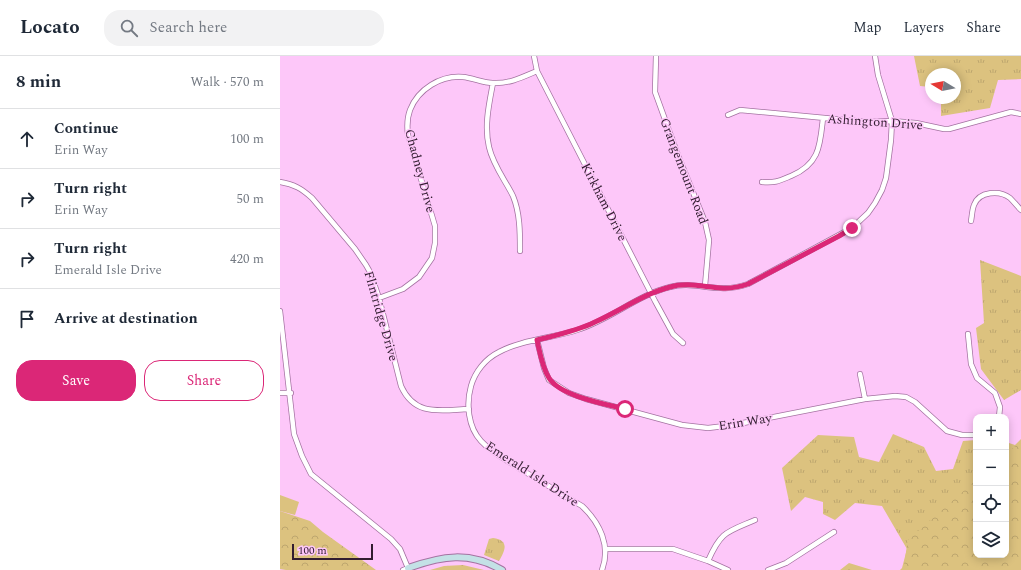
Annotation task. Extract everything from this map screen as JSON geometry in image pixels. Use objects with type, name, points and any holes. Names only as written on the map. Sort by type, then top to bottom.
[{"type":"street","name":"Kirkham Drive","points":[[534,56],[537,71],[652,294],[673,334],[683,343]]},
{"type":"street","name":"Grangemount Road","points":[[656,56],[655,92],[678,158],[705,222],[709,240],[706,286]]},
{"type":"street","name":"Emerald Isle Drive","points":[[602,570],[605,561],[605,549],[601,529],[590,513],[582,506],[497,455],[480,440],[470,420],[468,401],[473,380],[483,364],[497,352],[514,346],[578,330],[652,294],[677,285],[727,288],[748,284],[839,236],[860,222],[875,203],[884,184],[891,146],[892,121],[878,75],[875,56]]},
{"type":"street","name":"Chadney Drive","points":[[379,298],[403,289],[420,277],[432,258],[436,243],[435,226],[408,135],[407,122],[410,111],[418,96],[430,85],[440,80],[463,77],[493,83],[511,82],[537,71]]},
{"type":"street","points":[[493,83],[487,119],[488,137],[493,159],[514,198],[518,213],[520,250]]},
{"type":"street","name":"Ashington Drive","points":[[728,115],[740,110],[867,122],[892,121],[916,123],[950,129],[1011,112],[1021,114]]},
{"type":"street","points":[[762,182],[774,183],[801,172],[810,165],[820,146],[823,118]]},
{"type":"street","name":"Flintridge Drive","points":[[280,182],[294,185],[312,198],[366,264],[379,298],[401,386],[407,397],[415,404],[428,410],[469,409]]},
{"type":"street","points":[[971,221],[974,204],[980,197],[992,193],[1002,194],[1010,198],[1021,210]]},
{"type":"street","points":[[280,311],[294,434],[310,474],[391,539],[400,548],[405,569],[443,558],[462,557],[481,560],[502,570]]},
{"type":"street","points":[[968,334],[971,364],[977,378],[995,393],[1000,407],[999,414]]},
{"type":"street","name":"Erin Way","points":[[537,340],[544,368],[549,380],[569,393],[682,425],[708,428],[733,426],[865,399],[895,396],[906,397],[916,402],[947,431],[962,435],[973,435]]},
{"type":"street","points":[[860,374],[865,399]]},
{"type":"street","points":[[280,393],[290,393]]},
{"type":"street","points":[[708,561],[715,545],[728,531],[755,520]]},
{"type":"street","points":[[768,570],[786,563],[834,532]]},
{"type":"street","points":[[605,549],[667,548],[678,550],[728,570]]},
{"type":"green space","points":[[914,56],[1021,56],[1021,79],[998,80],[990,108],[941,116],[941,104],[961,104],[961,68],[925,68],[925,86],[920,86]]},
{"type":"green space","points":[[980,260],[1021,276],[1021,390],[1004,400],[981,369],[976,328],[984,323]]},
{"type":"green space","points":[[893,434],[924,447],[936,471],[953,469],[963,441],[973,440],[973,558],[1009,558],[1009,443],[1015,445],[1021,439],[1021,570],[900,570],[902,568],[907,549],[882,506],[855,503],[835,520],[823,514],[823,502],[805,497],[791,511],[782,468],[818,435],[854,437],[859,457],[879,462]]},
{"type":"green space","points":[[1021,441],[1021,570],[903,570],[908,540],[973,483],[973,558],[1009,558],[1009,451]]},
{"type":"green space","points":[[280,495],[299,502],[295,515],[280,511]]},
{"type":"green space","points":[[280,511],[310,521],[376,570],[280,569]]},
{"type":"green space","points":[[493,538],[502,541],[505,546],[499,561],[484,555],[489,539]]},
{"type":"green space","points":[[849,563],[872,570],[840,570]]},
{"type":"green space","points":[[463,565],[484,570],[430,570],[444,566]]},
{"type":"route","points":[[625,409],[569,393],[549,380],[544,368],[537,340],[578,330],[669,287],[683,285],[732,288],[748,284],[852,228]]}]
